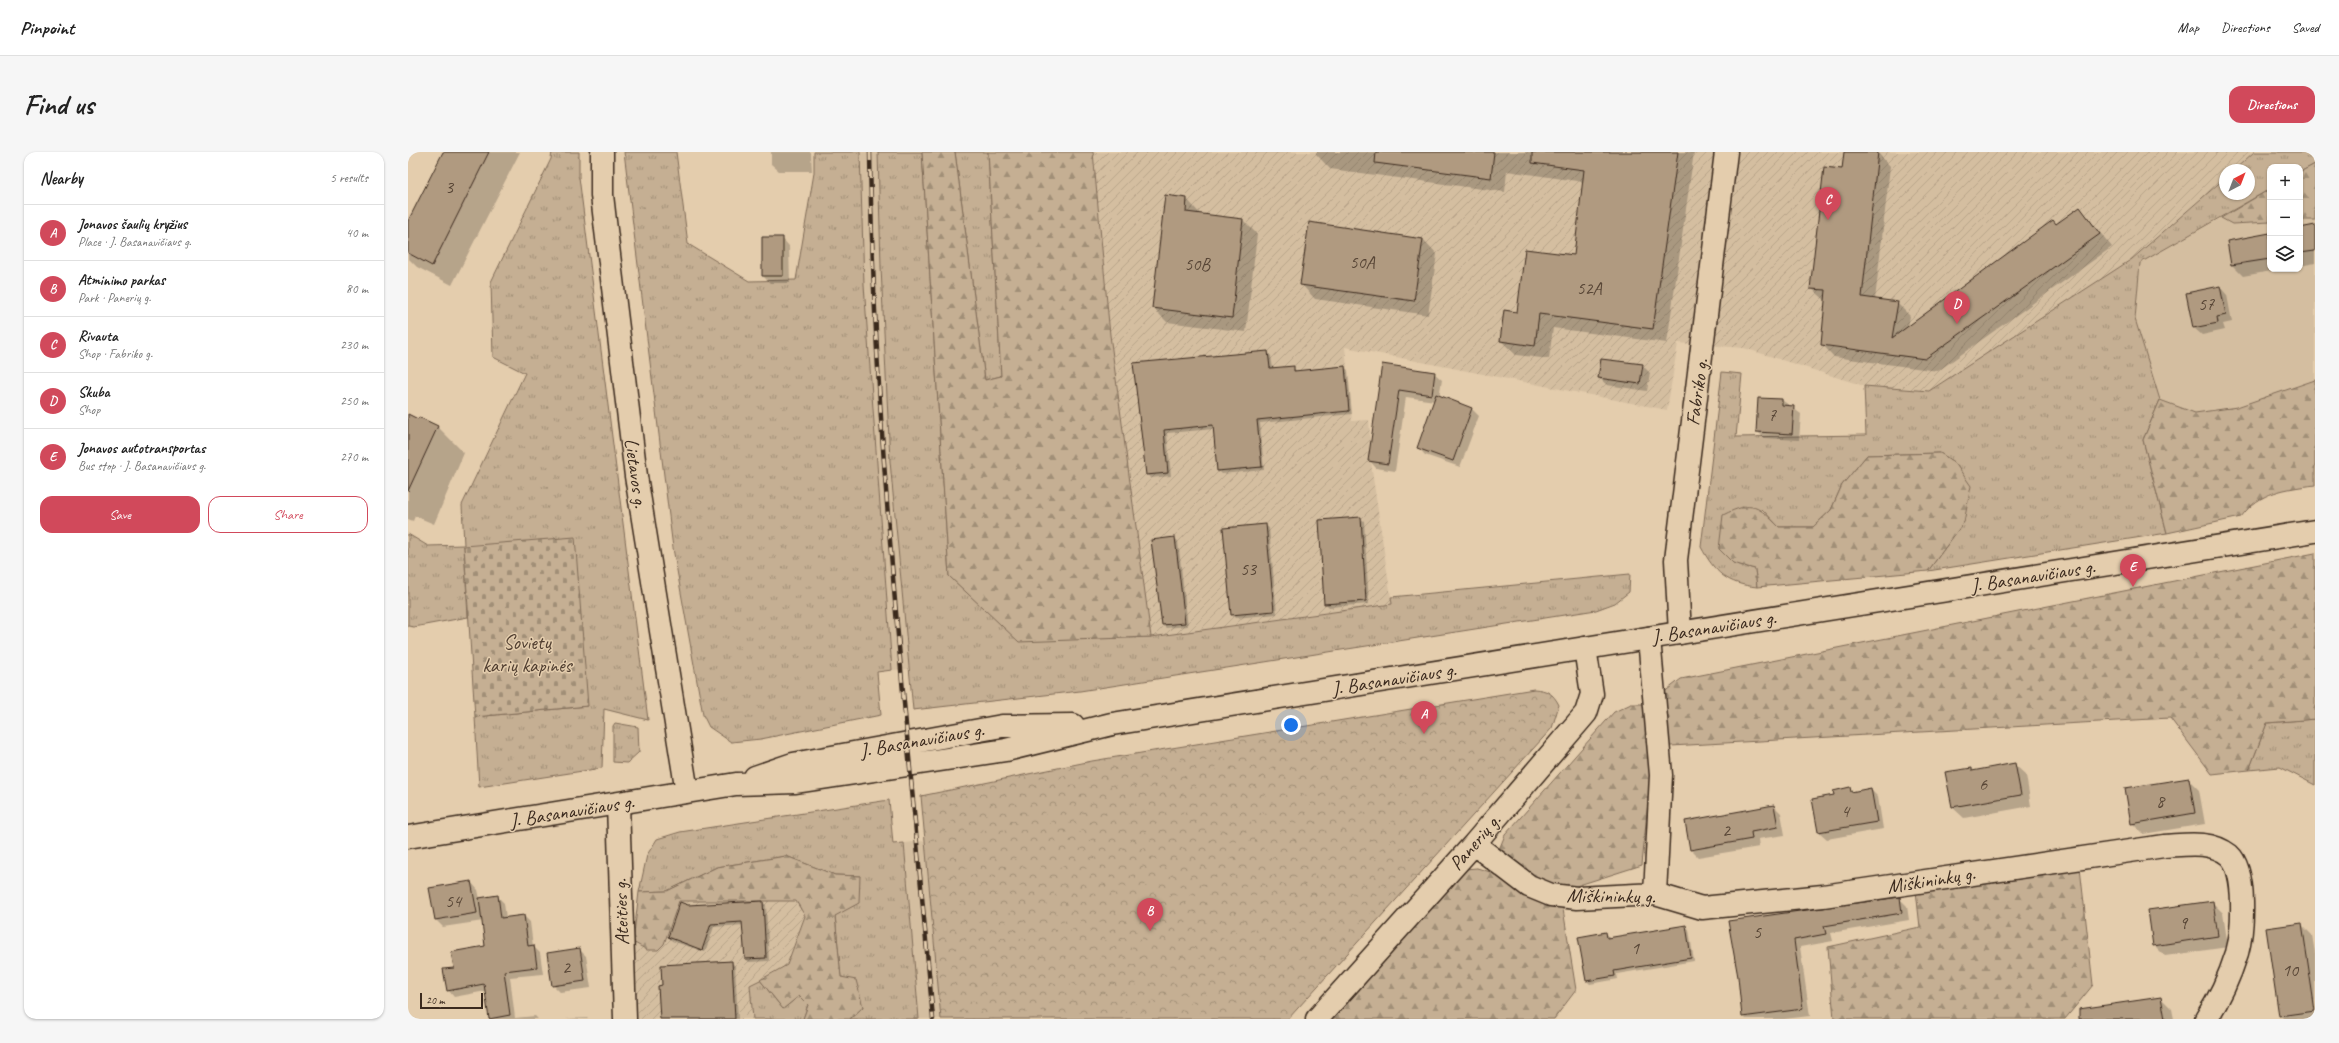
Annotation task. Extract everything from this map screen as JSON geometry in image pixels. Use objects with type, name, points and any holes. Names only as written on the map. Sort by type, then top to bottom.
[{"type":"main road","name":"Lietavos g.","points":[[602,152],[602,195],[636,476],[687,792]]},
{"type":"main road","name":"Fabriko g.","points":[[1680,632],[1676,560],[1726,152]]},
{"type":"main road","name":"J. Basanavičiaus g.","points":[[408,837],[736,784],[796,782],[1006,750],[1112,724],[2315,531]]},
{"type":"main road","points":[[1649,638],[1661,775],[1655,894]]},
{"type":"main road","name":"Panerių g.","points":[[1317,1019],[1474,844],[1586,713],[1592,694],[1585,648]]},
{"type":"main road","name":"Ateities g.","points":[[618,804],[625,1019]]},
{"type":"main road","name":"Miškininkų g.","points":[[1474,844],[1529,886],[1550,895],[1577,898],[1655,894],[1702,908],[1823,896],[2156,847],[2206,844],[2229,855],[2239,872],[2242,903],[2237,952],[2215,1006],[2206,1019]]},
{"type":"shaded area","points":[[860,152],[878,152],[881,267],[890,461],[909,669],[892,670],[864,285]]},
{"type":"shaded area","points":[[1093,152],[2254,152],[2241,164],[2219,164],[2219,183],[2132,259],[1929,391],[1864,386],[1744,348],[1678,343],[1667,410],[1345,347],[1352,421],[1369,420],[1372,471],[1392,604],[1151,637],[1110,335]]},
{"type":"shaded area","points":[[2221,218],[2232,224],[2267,222],[2267,272],[2303,272],[2303,220],[2315,220],[2315,380],[2237,407],[2195,414],[2160,400],[2135,319],[2140,263]]},
{"type":"shaded area","points":[[925,841],[941,1019],[919,1019],[904,843]]},
{"type":"shaded area","points":[[679,901],[796,901],[805,916],[787,965],[750,985],[753,1019],[637,1019],[633,942],[647,950],[658,950],[664,944]]},
{"type":"green space","points":[[552,152],[579,152],[579,177],[648,720],[604,709],[602,768],[479,787],[475,717],[588,706],[464,546],[468,617],[414,627],[408,626],[408,534],[428,546],[464,545],[462,505],[525,373],[493,357],[491,282],[551,159]]},
{"type":"green space","points":[[624,152],[676,152],[688,244],[749,281],[796,280],[814,173],[814,152],[860,152],[864,285],[892,670],[877,672],[881,715],[761,739],[731,742],[709,727],[703,715],[673,548]]},
{"type":"green space","points":[[878,152],[922,152],[949,576],[1019,641],[1151,637],[1392,604],[1391,597],[1630,574],[1629,592],[1615,603],[1596,610],[1080,691],[913,710],[890,461],[881,267]]},
{"type":"green space","points":[[922,152],[955,152],[985,380],[1001,376],[988,152],[1093,152],[1110,335],[1151,637],[1019,642],[949,576]]},
{"type":"green space","points":[[955,152],[988,152],[1001,376],[985,380]]},
{"type":"green space","points":[[2254,152],[2315,152],[2315,164],[2303,170],[2303,164],[2267,164],[2267,191],[2255,198],[2255,164],[2241,164]]},
{"type":"green space","points":[[2315,164],[2315,220],[2303,220],[2303,170]]},
{"type":"green space","points":[[2219,183],[2219,200],[2251,200],[2140,263],[2135,319],[2160,400],[2143,440],[2167,533],[1928,571],[1964,522],[1955,463],[1940,453],[1867,455],[1842,485],[1831,510],[1813,527],[1779,527],[1762,509],[1733,563],[1755,569],[1757,587],[1730,580],[1723,576],[1711,564],[1701,547],[1722,372],[1742,374],[1736,437],[1866,435],[1864,386],[1929,391],[2132,259]]},
{"type":"green space","points":[[2267,191],[2267,222],[2232,224],[2221,218],[2251,200],[2255,200],[2255,198]]},
{"type":"green space","points":[[2315,380],[2315,485],[2274,493],[2256,502],[2248,508],[2241,517],[2167,533],[2143,440],[2160,400],[2195,413],[2237,407]]},
{"type":"green space","points":[[1940,453],[1955,463],[1971,486],[1964,522],[1928,571],[1757,587],[1755,569],[1733,563],[1719,549],[1723,515],[1733,510],[1748,507],[1760,510],[1779,527],[1813,527],[1831,510],[1842,485],[1867,455]]},
{"type":"green space","name":"Sovietų karių kapinės","points":[[575,537],[588,706],[475,717],[464,546]]},
{"type":"green space","points":[[2315,553],[2315,719],[2267,723],[2249,770],[2212,774],[2170,718],[1653,747],[1642,865],[1576,886],[1563,909],[1576,990],[1554,1019],[1329,1019],[1465,869],[1477,868],[1497,874],[1498,852],[1505,835],[1614,712],[1631,704],[1649,704],[1681,679]]},
{"type":"green space","points":[[1534,689],[1543,690],[1549,693],[1559,705],[1552,728],[1288,1019],[941,1019],[921,796],[1092,761]]},
{"type":"green space","points":[[2315,719],[2315,785],[2280,767],[2249,770],[2267,723]]},
{"type":"green space","points":[[615,723],[638,727],[639,752],[627,763],[613,762],[613,726]]},
{"type":"green space","points":[[889,800],[893,844],[904,843],[919,1019],[850,1019],[863,1007],[841,978],[835,915],[860,876],[835,875],[786,856],[717,867],[667,891],[639,892],[647,855],[657,839],[680,832]]},
{"type":"green space","points":[[786,856],[835,875],[860,876],[859,903],[835,916],[841,977],[856,980],[863,1007],[850,1019],[803,1019],[808,1005],[799,996],[783,1009],[760,980],[787,965],[805,916],[796,901],[679,901],[664,944],[658,950],[647,950],[633,942],[639,892],[667,891],[717,867]]},
{"type":"green space","points":[[2080,868],[2093,985],[2065,1019],[1834,1019],[1828,947],[1920,927],[1916,891]]},
{"type":"green space","points":[[760,980],[783,1009],[799,996],[808,1005],[803,1019],[753,1019],[750,985]]},
{"type":"building","points":[[443,152],[489,152],[432,266],[408,253],[408,221]]},
{"type":"building","points":[[1376,152],[1494,152],[1491,178],[1375,163]]},
{"type":"building","points":[[1532,152],[1678,152],[1653,329],[1539,314],[1535,346],[1500,341],[1504,310],[1517,312],[1525,249],[1574,255],[1584,170],[1532,163]]},
{"type":"building","points":[[1844,152],[1878,152],[1862,297],[1898,302],[1892,338],[2053,220],[2056,224],[2080,207],[2100,234],[1925,359],[1821,345],[1826,290],[1810,289],[1824,167],[1842,169]]},
{"type":"building","points":[[1165,195],[1187,198],[1186,212],[1243,219],[1232,318],[1152,308]]},
{"type":"building","points":[[1309,222],[1423,239],[1414,301],[1300,285]]},
{"type":"building","points":[[2315,225],[2315,251],[2303,253],[2303,227]]},
{"type":"building","points":[[2267,234],[2267,259],[2231,265],[2227,241]]},
{"type":"building","points":[[762,237],[783,237],[783,276],[762,276]]},
{"type":"building","points":[[2220,286],[2226,315],[2217,317],[2218,323],[2193,328],[2186,293]]},
{"type":"building","points":[[1268,351],[1270,368],[1294,366],[1294,371],[1345,366],[1349,411],[1257,420],[1262,467],[1217,471],[1213,425],[1164,430],[1168,473],[1146,475],[1133,363]]},
{"type":"building","points":[[1601,359],[1643,364],[1640,384],[1598,378]]},
{"type":"building","points":[[1382,364],[1435,372],[1432,395],[1399,390],[1388,464],[1368,461]]},
{"type":"building","points":[[1436,394],[1472,408],[1453,461],[1417,448]]},
{"type":"building","points":[[1758,398],[1782,399],[1782,405],[1794,406],[1792,434],[1756,432]]},
{"type":"building","points":[[408,414],[418,419],[419,417],[438,426],[408,491]]},
{"type":"building","points":[[1361,517],[1366,601],[1324,604],[1319,520]]},
{"type":"building","points":[[1266,524],[1274,611],[1231,615],[1223,528]]},
{"type":"building","points":[[1175,537],[1185,623],[1162,625],[1151,540]]},
{"type":"building","points":[[2015,763],[2021,795],[1952,807],[1945,772],[1972,768],[1972,771]]},
{"type":"building","points":[[2189,778],[2195,813],[2131,824],[2125,788]]},
{"type":"building","points":[[1850,787],[1851,792],[1871,788],[1877,822],[1818,832],[1812,799],[1834,795],[1833,791]]},
{"type":"building","points":[[1774,805],[1778,827],[1751,832],[1752,839],[1690,850],[1685,821]]},
{"type":"building","points":[[471,881],[477,913],[435,920],[429,888]]},
{"type":"building","points":[[498,895],[501,918],[524,915],[528,946],[534,945],[537,967],[504,971],[510,1015],[489,1019],[484,984],[447,991],[443,969],[454,968],[451,952],[485,946],[479,898]]},
{"type":"building","points":[[1900,897],[1902,913],[1824,926],[1826,934],[1794,940],[1803,1009],[1742,1017],[1738,977],[1728,921]]},
{"type":"building","points":[[763,901],[766,958],[745,959],[742,922],[711,924],[702,950],[668,937],[680,902],[688,905]]},
{"type":"building","points":[[2213,901],[2218,936],[2153,946],[2148,910]]},
{"type":"building","points":[[2302,923],[2315,1011],[2279,1016],[2266,928]]},
{"type":"building","points":[[1686,925],[1691,958],[1614,971],[1615,976],[1586,981],[1578,937],[1606,932],[1607,938]]},
{"type":"building","points":[[580,948],[585,981],[552,986],[547,953]]},
{"type":"building","points":[[732,961],[735,1019],[660,1019],[658,986],[662,985],[661,965]]},
{"type":"building","points":[[2161,997],[2165,1019],[2079,1019],[2079,1009]]},
{"type":"railway","points":[[870,152],[873,261],[885,478],[933,1019]]},
{"type":"place","name":"Rivauta","points":[[1828,220]]},
{"type":"place","name":"Skuba","points":[[1957,324]]},
{"type":"place","name":"Jonavos autotransportas","points":[[2133,587]]},
{"type":"place","name":"Jonavos šaulių kryžius","points":[[1424,734]]},
{"type":"place","name":"Atminimo parkas","points":[[1150,931]]}]
